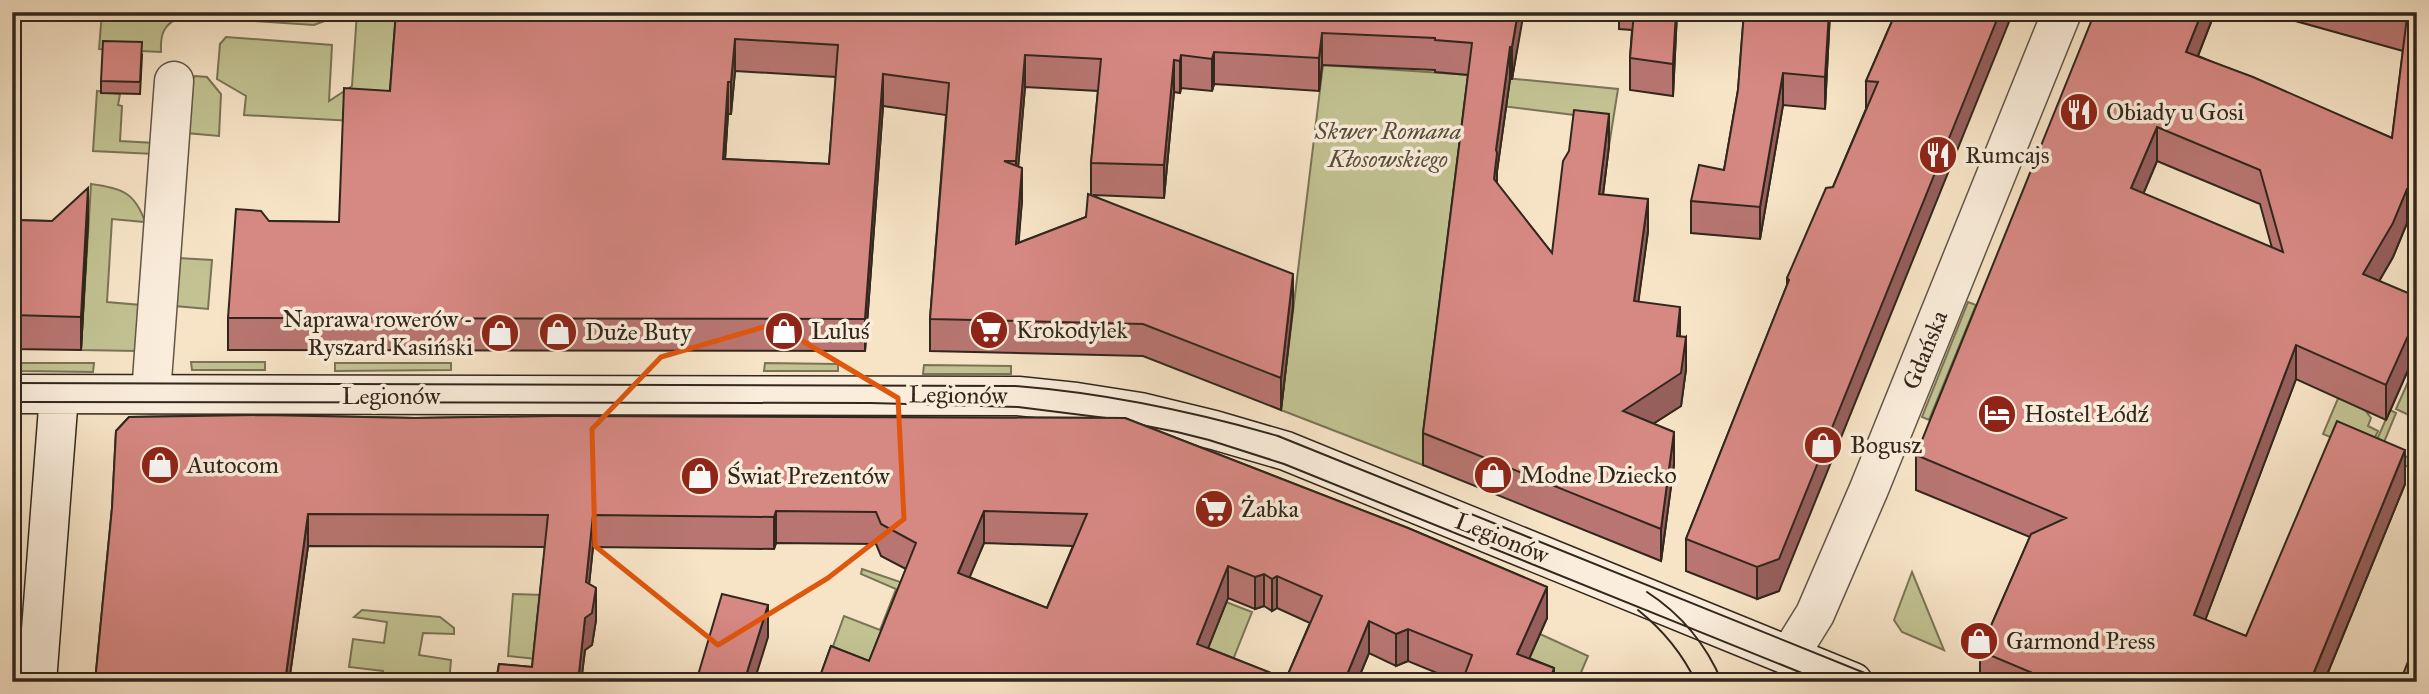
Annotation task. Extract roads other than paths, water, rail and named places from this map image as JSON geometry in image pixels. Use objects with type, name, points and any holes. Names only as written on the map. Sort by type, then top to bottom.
[{"type":"street","name":"Gdańska","points":[[1781,669],[1815,614],[1869,489],[2062,12]]},
{"type":"street","points":[[151,394],[174,81]]},
{"type":"street","name":"Legionów","points":[[12,394],[935,395],[1018,396],[1109,407],[1203,427],[1286,451],[1659,601],[1781,669],[1853,682]]},
{"type":"street","points":[[37,682],[59,395]]},
{"type":"tram line","points":[[12,383],[1015,386],[1115,398],[1278,436],[1887,682]]},
{"type":"tram line","points":[[12,402],[871,403],[1018,407],[1106,418],[1209,440],[1284,464],[1824,682]]},
{"type":"tram line","points":[[1647,592],[1671,610],[1691,631],[1716,668],[1722,682]]},
{"type":"tram line","points":[[1638,610],[1671,643],[1696,682]]},
{"type":"place","name":"Obiady u Gosi","points":[[2079,112]]},
{"type":"place","name":"Rumcajs","points":[[1938,155]]},
{"type":"place","name":"Krokodylek","points":[[989,330]]},
{"type":"place","name":"Luluś","points":[[784,331]]},
{"type":"place","name":"Duże Buty","points":[[558,332]]},
{"type":"place","name":"Naprawa rowerów - Ryszard Kasiński","points":[[500,333]]},
{"type":"place","name":"Hostel Łódź","points":[[1997,414]]},
{"type":"place","name":"Bogusz","points":[[1823,445]]},
{"type":"place","name":"Autocom","points":[[160,465]]},
{"type":"place","name":"Modne Dziecko","points":[[1493,475]]},
{"type":"place","name":"Świat Prezentów","points":[[700,476]]},
{"type":"place","name":"Żabka","points":[[1214,509]]},
{"type":"place","name":"Garmond Press","points":[[1979,641]]},
{"type":"park label","name":"Skwer Romana Kłosowskiego","points":[[1388,145]]}]
